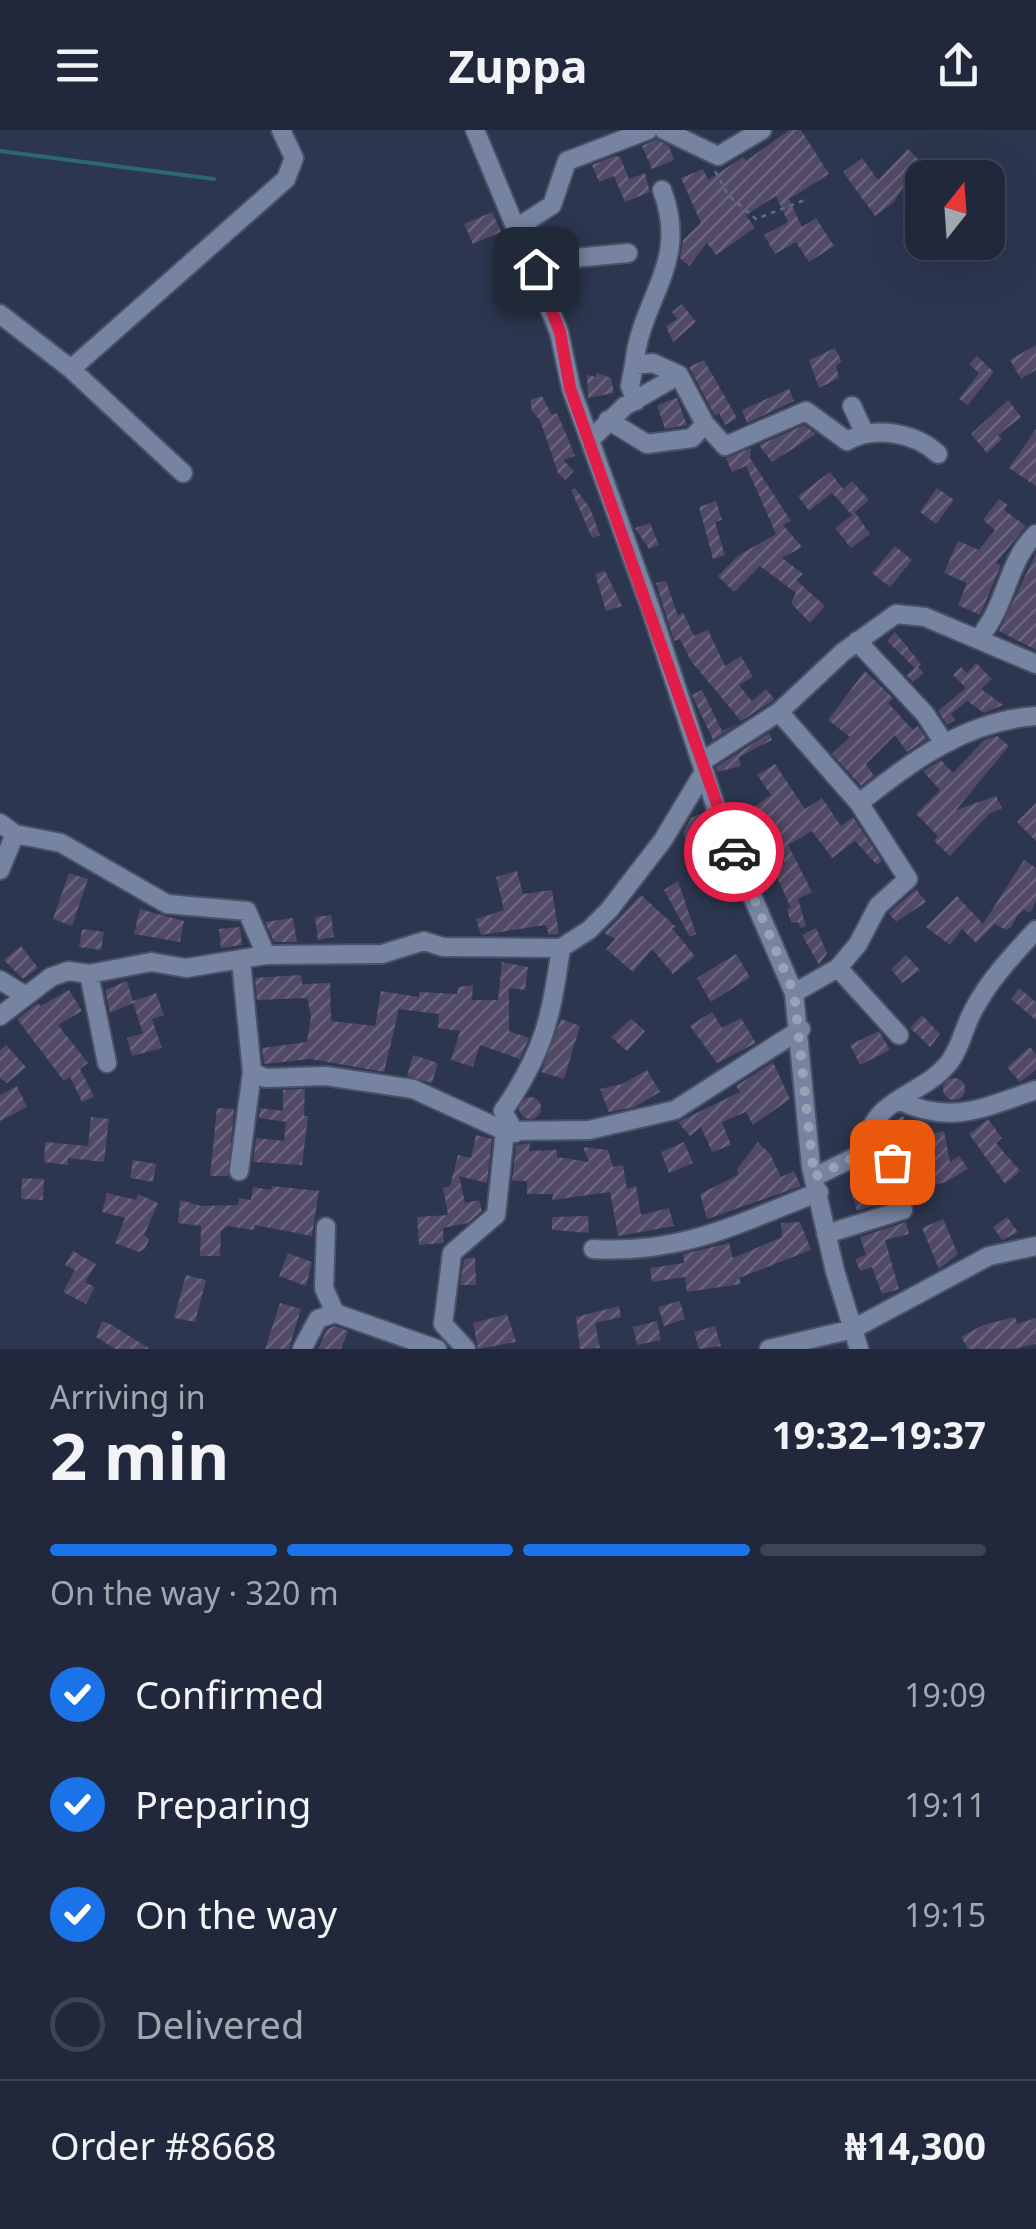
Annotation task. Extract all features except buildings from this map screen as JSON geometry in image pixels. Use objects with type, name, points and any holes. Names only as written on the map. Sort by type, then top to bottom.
[{"type":"street","points":[[70,368],[286,179],[294,158],[281,130]]},
{"type":"street","points":[[474,130],[560,332],[570,388],[722,826],[794,993],[816,1184],[826,1234],[860,1349]]},
{"type":"street","points":[[518,227],[552,205],[567,161],[648,130]]},
{"type":"street","points":[[664,130],[718,156],[762,130]]},
{"type":"street","points":[[636,401],[630,386],[640,321],[654,306],[673,247],[672,216],[662,190]]},
{"type":"street","points":[[526,249],[543,261],[628,253]]},
{"type":"street","points":[[0,314],[70,368],[183,472]]},
{"type":"street","points":[[634,364],[653,363],[679,375],[705,424],[726,446],[806,410],[838,438],[848,441],[864,432],[925,441],[938,454]]},
{"type":"street","points":[[591,440],[608,420],[679,375]]},
{"type":"street","points":[[852,406],[864,424],[864,432]]},
{"type":"street","points":[[608,420],[646,444],[692,438],[705,424]]},
{"type":"street","points":[[979,638],[998,616],[1017,559],[1036,534]]},
{"type":"street","points":[[0,1016],[51,977],[68,972],[89,974],[151,962],[186,968],[208,960],[241,961],[266,955],[382,954],[424,941],[442,946],[561,948],[610,910],[664,840],[702,767],[780,712],[857,641],[896,614],[926,618],[1036,664]]},
{"type":"street","points":[[857,641],[925,714],[944,743]]},
{"type":"street","points":[[780,712],[859,802],[908,879],[878,906],[858,944],[838,968],[794,993]]},
{"type":"street","points":[[859,802],[964,731],[1036,716]]},
{"type":"street","points":[[0,870],[7,828],[62,843],[168,904],[248,912],[266,955]]},
{"type":"street","points":[[874,1148],[868,1144],[869,1131],[883,1109],[948,1065],[973,1010],[1001,968],[1036,930]]},
{"type":"street","points":[[466,1349],[443,1324],[452,1253],[496,1215],[510,1132],[503,1111],[530,1072],[551,1022],[561,948]]},
{"type":"street","points":[[239,1171],[252,1072],[241,961]]},
{"type":"street","points":[[838,968],[899,1035]]},
{"type":"street","points":[[89,974],[107,1063]]},
{"type":"street","points":[[0,980],[26,996]]},
{"type":"street","points":[[252,1072],[265,1078],[326,1076],[413,1089],[510,1132],[590,1130],[675,1110],[763,1056],[778,1039],[800,1029]]},
{"type":"street","points":[[898,1100],[926,1113],[973,1112],[998,1107],[1036,1090]]},
{"type":"street","points":[[592,1249],[634,1251],[684,1245],[816,1184],[874,1148],[884,1148],[892,1162],[902,1210],[826,1234]]},
{"type":"street","points":[[326,1226],[324,1288],[335,1313]]},
{"type":"street","points":[[769,1349],[853,1329],[989,1256],[1036,1246]]},
{"type":"street","points":[[302,1349],[318,1319],[335,1313],[438,1349]]},
{"type":"path","points":[[704,152],[728,195],[756,219],[807,200]]},
{"type":"waterway","points":[[0,151],[214,179]]},
{"type":"way so far","points":[[734,852],[794,993],[814,1177],[874,1148],[884,1148],[892,1162]]},
{"type":"route","points":[[536,269],[560,332],[570,388],[734,852]]}]
